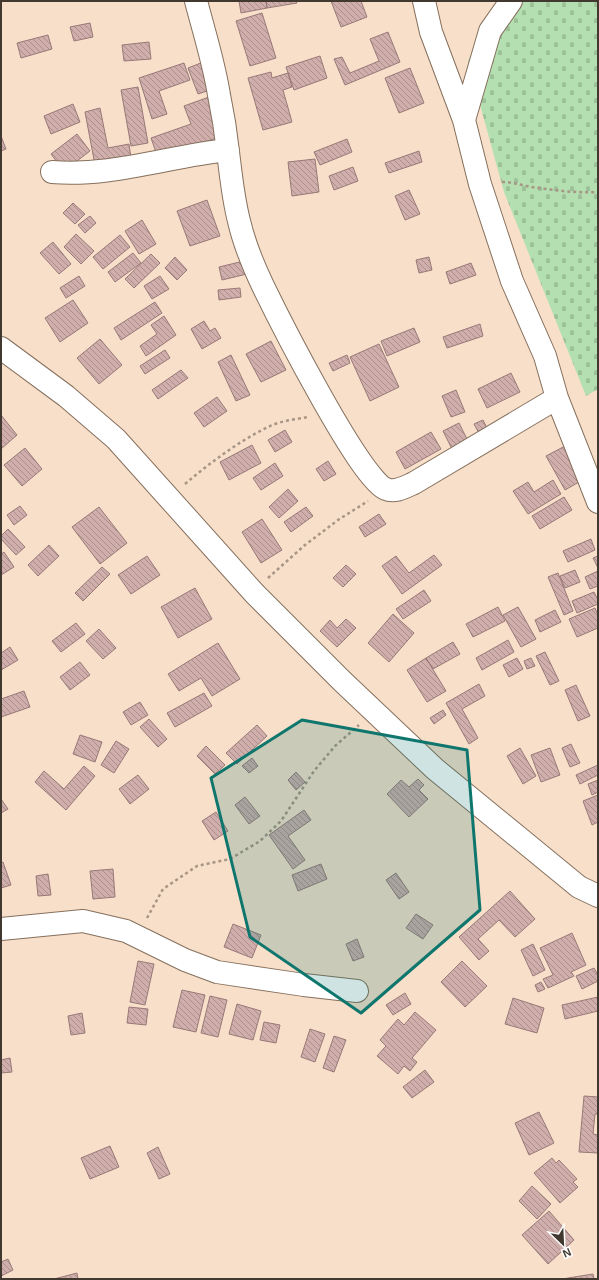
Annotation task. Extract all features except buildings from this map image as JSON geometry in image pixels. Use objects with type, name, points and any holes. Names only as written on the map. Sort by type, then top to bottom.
[{"type":"street","points":[[196,1],[219,93],[231,180],[239,221],[249,253],[262,285],[331,413],[344,436],[373,480],[385,489],[396,490],[414,483],[558,398]]},
{"type":"street","points":[[424,1],[431,32],[464,120],[480,184],[512,281],[545,356],[558,398],[598,502]]},
{"type":"street","points":[[464,120],[490,31],[511,1]]},
{"type":"street","points":[[52,172],[75,174],[102,172],[202,153],[228,150]]},
{"type":"street","points":[[1,348],[66,396],[116,439],[256,594],[342,681],[435,768],[579,886],[598,896]]},
{"type":"street","points":[[1,929],[83,921],[126,930],[185,960],[217,972],[357,991]]},
{"type":"path","points":[[480,184],[509,182],[538,188],[577,193],[598,192]]},
{"type":"path","points":[[168,498],[204,468],[243,441],[271,426],[331,413]]},
{"type":"path","points":[[256,594],[271,575],[305,545],[338,520],[385,489]]},
{"type":"path","points":[[136,936],[163,889],[197,866],[230,859],[260,841],[281,821],[314,771],[335,746],[375,711]]},
{"type":"highlighted area","points":[[302,720],[467,750],[480,910],[361,1013],[250,937],[211,778]]},
{"type":"green space","points":[[497,1],[598,1],[598,389],[586,396],[504,192],[468,61]]}]
